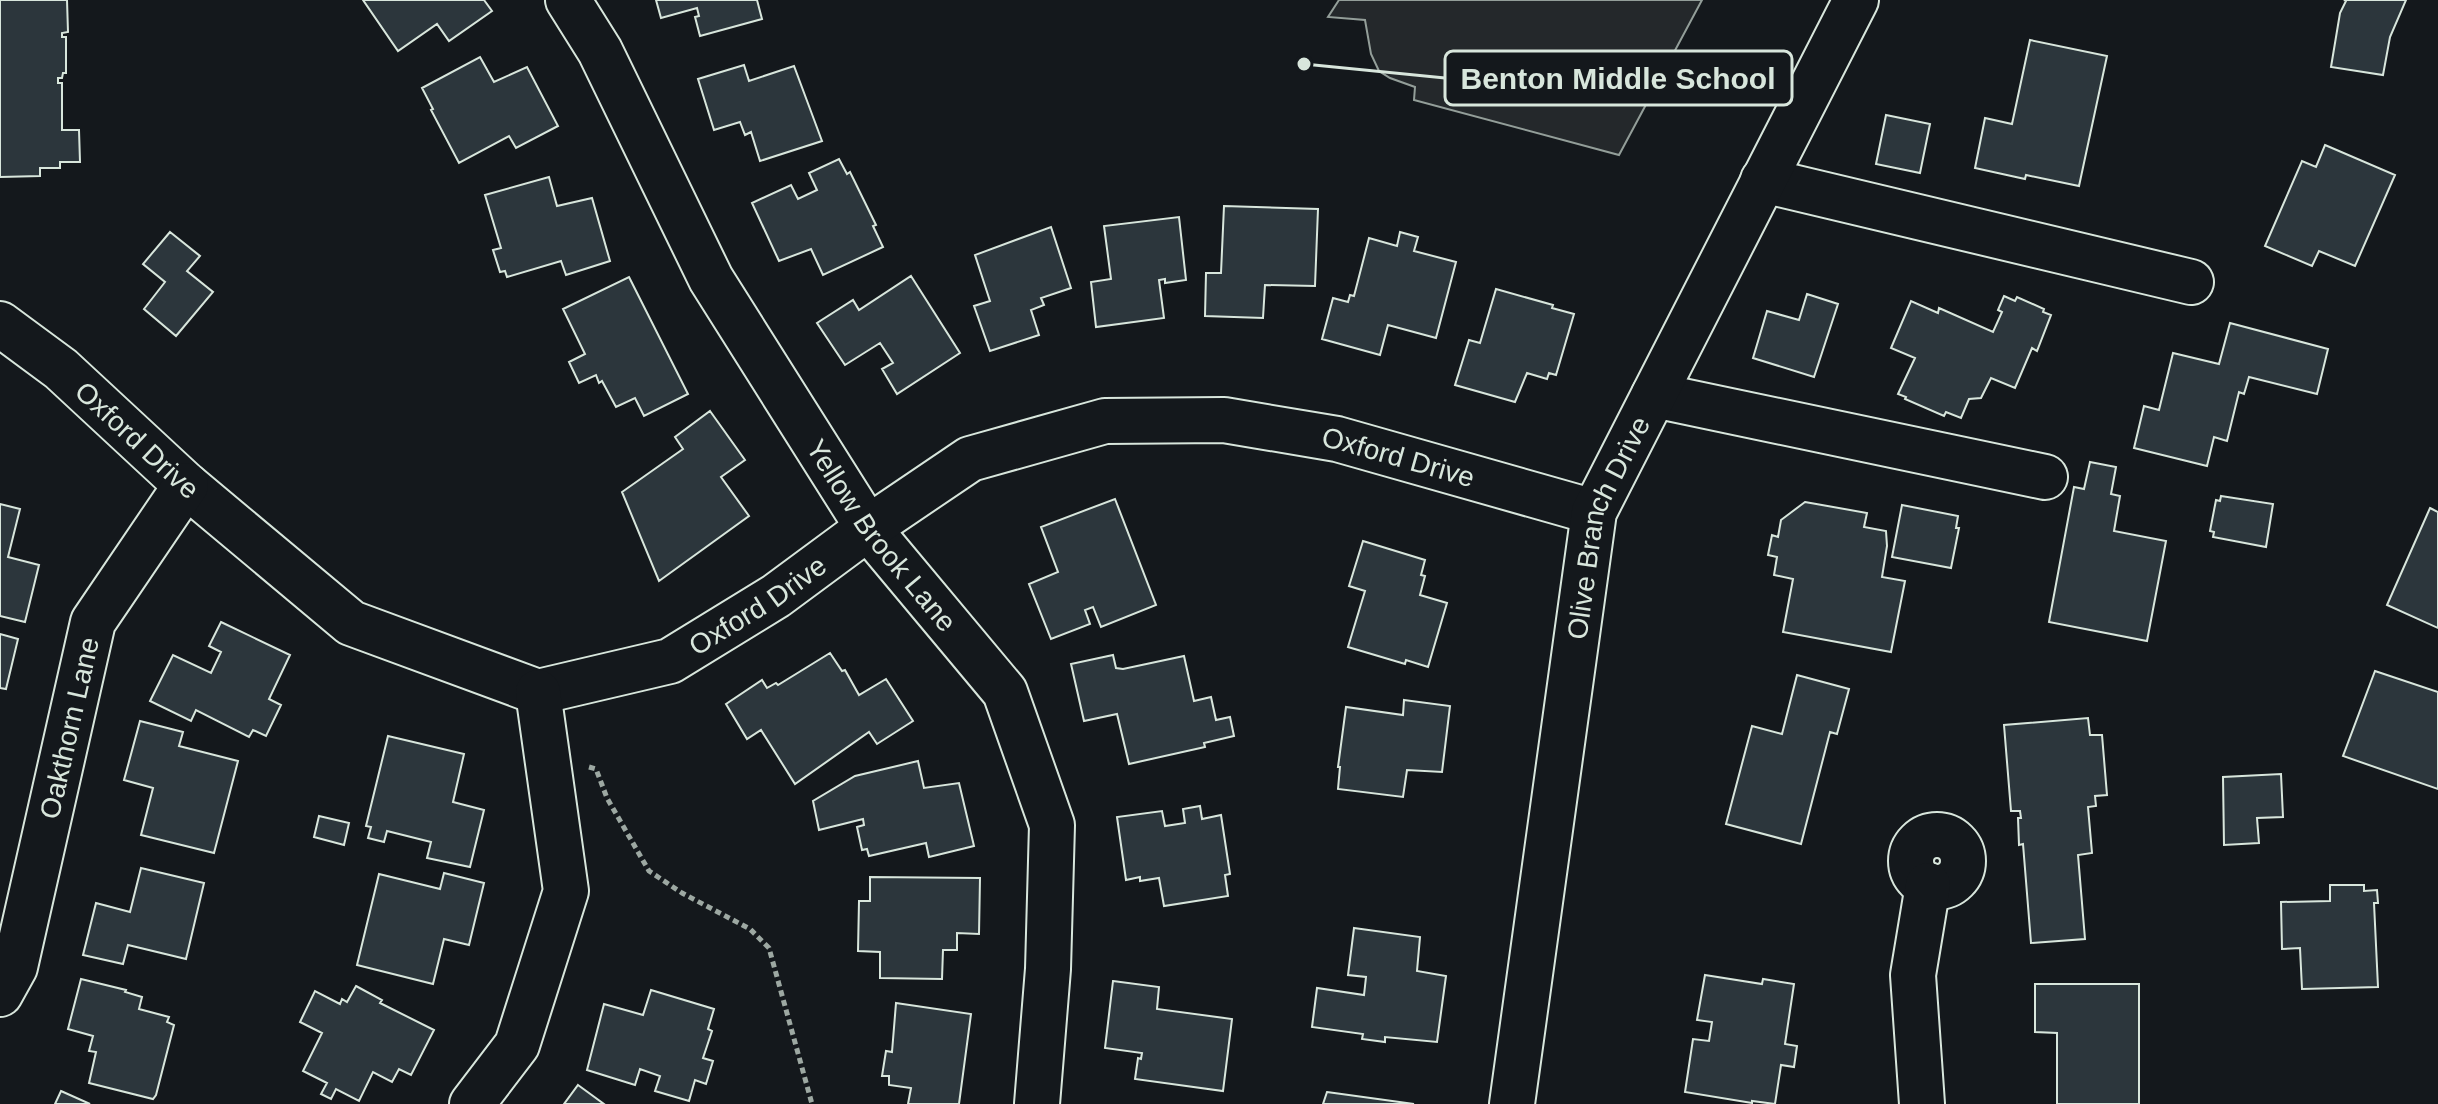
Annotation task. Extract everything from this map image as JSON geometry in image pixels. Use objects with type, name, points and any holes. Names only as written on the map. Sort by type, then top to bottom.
[{"type":"street","name":"Yellow Brook Lane","points":[[568,0],[600,51],[711,279],[868,528],[1005,692],[1052,825],[1048,969],[1037,1104]]},
{"type":"street","name":"Olive Branch Drive","points":[[1512,1104],[1594,512],[1856,0]]},
{"type":"street","points":[[1763,180],[2191,282]]},
{"type":"street","name":"Oxford Drive","points":[[0,324],[61,369],[186,485],[351,623],[538,692],[670,661],[776,596],[868,528],[970,459],[1105,421],[1224,420],[1337,439],[1594,512]]},
{"type":"street","points":[[1654,395],[2045,477]]},
{"type":"street","name":"Oakthorn Lane","points":[[0,994],[15,967],[93,622],[186,485]]},
{"type":"street","points":[[472,1104],[517,1045],[566,891],[538,692]]},
{"type":"street","points":[[1922,1104],[1913,975],[1928,885]]},
{"type":"path","points":[[547,756],[596,769],[607,798],[649,871],[682,893],[750,929],[769,948],[812,1104]]},
{"type":"shaded area","points":[[1339,0],[1702,0],[1619,155],[1414,100],[1415,87],[1379,71],[1371,54],[1365,20],[1328,17]]},
{"type":"building","points":[[0,0],[67,0],[68,32],[62,33],[62,37],[66,37],[66,73],[58,78],[58,83],[62,83],[62,130],[79,130],[80,162],[60,162],[60,168],[40,168],[40,176],[0,177]]},
{"type":"building","points":[[363,0],[484,0],[492,11],[449,41],[437,24],[398,51]]},
{"type":"building","points":[[656,0],[757,0],[762,19],[700,36],[695,17],[699,16],[697,8],[661,18]]},
{"type":"building","points":[[2344,0],[2406,0],[2390,37],[2383,75],[2331,67]]},
{"type":"building","points":[[2030,40],[2107,56],[2079,186],[1975,168],[1985,118],[2012,124]]},
{"type":"building","points":[[480,57],[494,82],[527,67],[558,126],[516,148],[509,136],[459,163],[422,88]]},
{"type":"building","points":[[744,65],[749,81],[794,66],[822,141],[760,161],[751,132],[745,135],[740,122],[714,130],[698,79]]},
{"type":"building","points":[[1886,115],[1930,124],[1920,173],[1876,164]]},
{"type":"building","points":[[2325,145],[2395,175],[2355,266],[2319,251],[2312,266],[2265,246],[2302,161],[2316,167]]},
{"type":"building","points":[[839,159],[847,174],[850,172],[876,225],[873,226],[883,247],[823,275],[811,249],[779,261],[752,203],[791,185],[798,199],[817,190],[809,173]]},
{"type":"building","points":[[549,177],[557,206],[592,198],[610,261],[566,275],[561,261],[507,277],[505,271],[500,272],[493,250],[501,248],[485,195]]},
{"type":"building","points":[[1224,206],[1318,209],[1315,286],[1265,285],[1263,318],[1205,316],[1206,273],[1221,273]]},
{"type":"building","points":[[1179,217],[1186,280],[1165,283],[1165,279],[1159,280],[1164,318],[1096,327],[1091,282],[1111,279],[1104,226]]},
{"type":"building","points":[[1051,227],[1071,288],[1041,298],[1044,305],[1031,310],[1039,335],[990,351],[974,306],[990,301],[975,255]]},
{"type":"building","points":[[170,232],[200,256],[187,271],[213,292],[176,336],[144,309],[165,282],[143,264]]},
{"type":"building","points":[[1400,232],[1418,237],[1414,251],[1456,262],[1436,338],[1388,325],[1380,355],[1322,339],[1333,298],[1348,302],[1350,295],[1354,296],[1369,238],[1397,246]]},
{"type":"building","points":[[911,276],[960,353],[897,394],[882,369],[893,363],[880,343],[845,365],[817,323],[853,300],[859,310]]},
{"type":"building","points":[[629,277],[688,394],[644,416],[635,398],[616,407],[596,375],[579,383],[569,362],[585,354],[563,309]]},
{"type":"building","points":[[1496,289],[1574,314],[1556,375],[1549,373],[1547,379],[1527,373],[1515,402],[1455,385],[1469,340],[1480,343]]},
{"type":"building","points":[[1807,294],[1838,304],[1814,377],[1753,358],[1767,311],[1799,320]]},
{"type":"building","points":[[2004,296],[2015,301],[2017,297],[2051,315],[2037,351],[2032,348],[2015,388],[1991,378],[1981,398],[1969,399],[1961,418],[1946,412],[1944,416],[1898,394],[1915,358],[1891,348],[1911,301],[1938,313],[1939,308],[1993,332],[2002,312],[1998,310]]},
{"type":"building","points":[[2230,323],[2328,349],[2317,394],[2249,377],[2244,394],[2239,392],[2227,441],[2214,437],[2207,466],[2134,448],[2144,406],[2159,410],[2173,353],[2219,364]]},
{"type":"building","points":[[710,411],[745,460],[721,477],[749,516],[659,581],[622,492],[683,449],[675,437]]},
{"type":"building","points":[[2090,462],[2116,467],[2111,494],[2120,496],[2114,531],[2166,541],[2147,641],[2049,622],[2074,487],[2084,489]]},
{"type":"building","points":[[2221,496],[2273,504],[2266,547],[2213,537],[2214,532],[2210,531],[2216,500],[2220,501]]},
{"type":"building","points":[[1115,499],[1156,605],[1101,627],[1093,607],[1085,610],[1090,624],[1051,639],[1029,584],[1058,572],[1041,527]]},
{"type":"building","points":[[1805,502],[1867,513],[1864,527],[1886,531],[1882,577],[1905,581],[1891,652],[1783,632],[1793,579],[1774,575],[1777,557],[1768,555],[1772,535],[1778,537],[1781,520]]},
{"type":"building","points":[[0,504],[20,509],[8,557],[39,565],[25,622],[0,616]]},
{"type":"building","points":[[1902,505],[1958,516],[1956,528],[1959,528],[1951,568],[1892,557]]},
{"type":"building","points":[[2430,508],[2438,512],[2438,628],[2387,605]]},
{"type":"building","points":[[1363,541],[1425,560],[1420,595],[1447,603],[1428,667],[1406,660],[1405,664],[1348,647],[1365,591],[1349,586]]},
{"type":"building","points":[[221,622],[290,655],[269,699],[281,705],[266,736],[253,730],[249,737],[196,710],[191,721],[150,701],[173,655],[211,673],[221,652],[209,646]]},
{"type":"building","points":[[0,634],[18,639],[6,689],[0,688]]},
{"type":"building","points":[[830,653],[842,671],[845,670],[859,695],[886,679],[913,721],[877,744],[869,732],[795,784],[761,730],[747,739],[726,704],[762,680],[767,688],[776,683],[778,685]]},
{"type":"building","points":[[1113,655],[1116,668],[1123,669],[1184,656],[1194,701],[1211,697],[1216,720],[1230,717],[1234,736],[1204,743],[1205,747],[1129,764],[1117,714],[1084,721],[1071,664]]},
{"type":"building","points":[[2375,671],[2438,692],[2438,789],[2343,756]]},
{"type":"building","points":[[1797,675],[1849,689],[1837,734],[1830,732],[1801,844],[1726,824],[1752,726],[1782,734]]},
{"type":"building","points":[[1404,700],[1450,706],[1442,772],[1407,770],[1403,797],[1338,789],[1346,707],[1403,715]]},
{"type":"building","points":[[2088,718],[2090,735],[2102,735],[2107,795],[2095,796],[2096,806],[2088,807],[2092,853],[2078,855],[2085,939],[2031,943],[2023,844],[2019,845],[2018,818],[2021,818],[2020,811],[2011,811],[2004,725]]},
{"type":"building","points":[[140,721],[183,732],[179,746],[238,761],[214,853],[141,835],[153,788],[124,780]]},
{"type":"building","points":[[388,736],[464,754],[453,802],[484,810],[470,867],[427,858],[431,842],[387,831],[384,842],[368,838],[371,827],[366,826]]},
{"type":"building","points":[[918,761],[924,788],[959,783],[974,846],[929,857],[926,843],[869,856],[867,849],[862,850],[857,827],[864,825],[863,819],[819,830],[813,801],[855,776]]},
{"type":"building","points":[[2281,774],[2283,817],[2257,818],[2259,843],[2224,845],[2223,777]]},
{"type":"building","points":[[1200,806],[1202,819],[1221,815],[1230,874],[1225,875],[1228,896],[1164,906],[1159,878],[1126,880],[1117,817],[1162,811],[1165,826],[1185,823],[1183,809]]},
{"type":"building","points":[[319,816],[349,823],[344,845],[314,837]]},
{"type":"building","points":[[141,868],[204,883],[186,959],[128,945],[123,964],[83,955],[96,903],[130,912]]},
{"type":"building","points":[[444,873],[484,883],[469,945],[444,939],[433,984],[357,965],[379,874],[440,889]]},
{"type":"building","points":[[870,877],[980,878],[979,934],[957,933],[957,950],[943,950],[942,979],[880,978],[880,952],[858,951],[859,901],[870,901]]},
{"type":"building","points":[[2330,885],[2364,885],[2364,891],[2377,890],[2378,903],[2374,903],[2378,987],[2302,989],[2300,948],[2282,949],[2281,902],[2330,901]]},
{"type":"building","points":[[1354,928],[1420,937],[1417,971],[1446,976],[1437,1042],[1385,1037],[1385,1042],[1362,1039],[1363,1034],[1312,1027],[1317,988],[1364,995],[1366,977],[1348,975]]},
{"type":"building","points":[[1705,975],[1762,984],[1763,979],[1794,984],[1785,1044],[1797,1046],[1794,1067],[1781,1065],[1775,1104],[1685,1092],[1693,1039],[1709,1041],[1712,1022],[1697,1020]]},
{"type":"building","points":[[81,979],[142,997],[139,1009],[169,1017],[167,1022],[174,1025],[153,1099],[89,1083],[96,1052],[89,1051],[93,1036],[68,1029]]},
{"type":"building","points":[[1113,981],[1159,987],[1157,1009],[1232,1019],[1223,1091],[1135,1079],[1138,1058],[1141,1059],[1142,1053],[1105,1048]]},
{"type":"building","points":[[2035,984],[2139,984],[2139,1104],[2057,1104],[2057,1033],[2035,1032]]},
{"type":"building","points":[[356,986],[382,1000],[380,1003],[434,1030],[411,1075],[399,1069],[392,1082],[373,1072],[359,1101],[336,1089],[331,1099],[321,1094],[327,1083],[303,1071],[322,1033],[300,1022],[315,991],[340,1004],[342,999],[347,1002]]},
{"type":"building","points":[[651,990],[714,1009],[708,1029],[712,1031],[703,1058],[713,1061],[706,1084],[695,1080],[689,1101],[655,1091],[660,1076],[640,1069],[635,1085],[587,1070],[604,1004],[643,1015]]},
{"type":"building","points":[[896,1003],[971,1014],[959,1104],[908,1104],[911,1088],[889,1085],[889,1076],[882,1076],[886,1051],[892,1052]]},
{"type":"building","points":[[578,1085],[604,1104],[564,1104]]},
{"type":"building","points":[[61,1091],[90,1104],[55,1104]]},
{"type":"building","points":[[1327,1092],[1414,1104],[1323,1104]]},
{"type":"place","name":"Benton Middle School","points":[[1304,64]]}]
